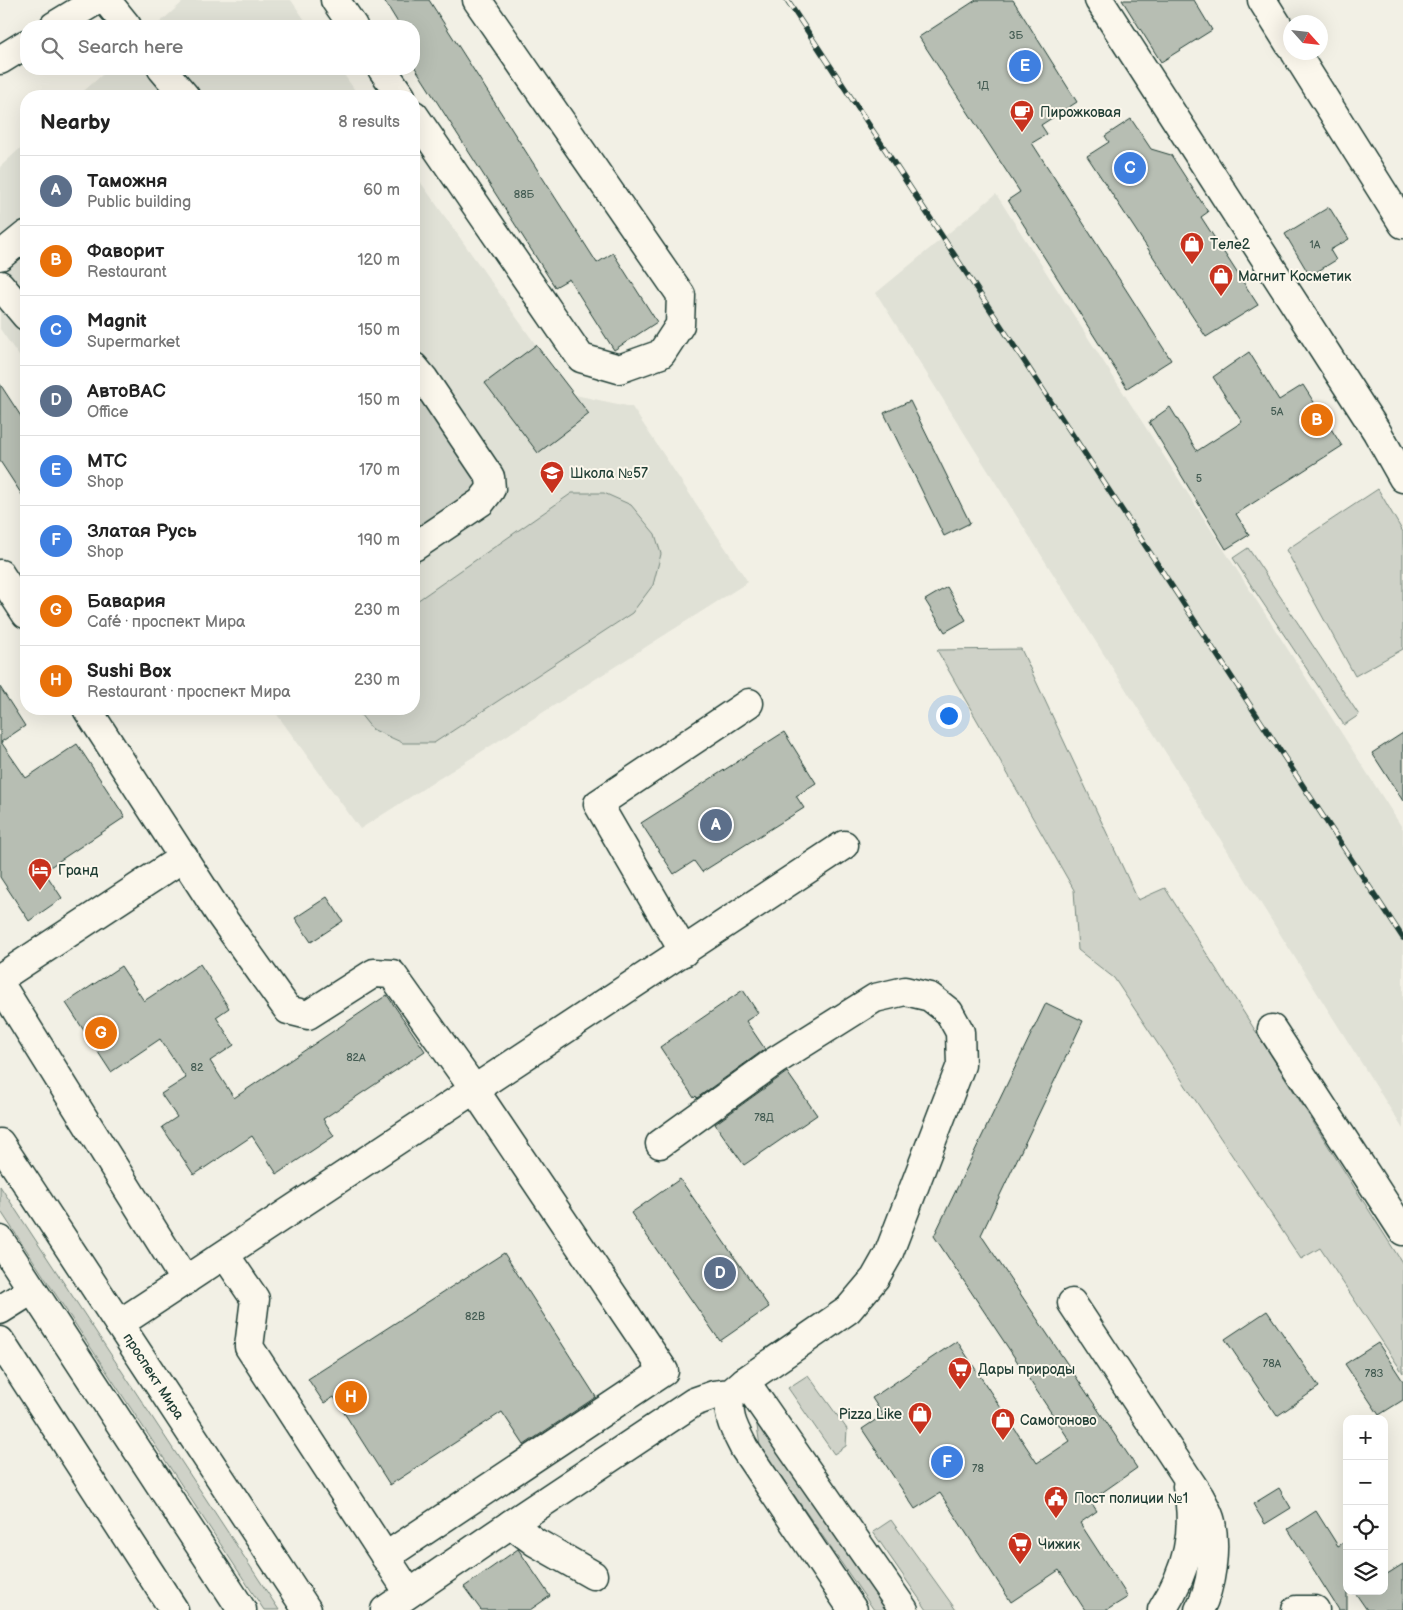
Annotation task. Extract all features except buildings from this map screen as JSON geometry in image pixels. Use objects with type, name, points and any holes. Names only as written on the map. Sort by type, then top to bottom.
[{"type":"main road","points":[[64,20],[96,0]]},
{"type":"main road","points":[[106,0],[122,20]]},
{"type":"main road","points":[[335,0],[349,20]]},
{"type":"main road","points":[[420,124],[581,358],[619,369],[661,354],[680,325],[681,295],[477,0]]},
{"type":"main road","points":[[1099,0],[1377,432],[1403,478]]},
{"type":"main road","points":[[1262,0],[1283,34]]},
{"type":"main road","points":[[0,60],[20,48]]},
{"type":"main road","points":[[1300,60],[1403,224]]},
{"type":"main road","points":[[167,75],[180,90]]},
{"type":"main road","points":[[386,75],[397,90]]},
{"type":"main road","points":[[0,256],[20,240]]},
{"type":"main road","points":[[0,285],[20,309]]},
{"type":"main road","points":[[420,374],[490,477],[491,489],[481,502],[420,543]]},
{"type":"main road","points":[[0,574],[20,605]]},
{"type":"main road","points":[[684,952],[598,804],[749,703]]},
{"type":"main road","points":[[92,715],[219,913],[288,1010],[308,1015],[374,973],[392,974],[474,1089],[664,1371],[385,1557]]},
{"type":"main road","points":[[119,1324],[844,845]]},
{"type":"main road","points":[[0,978],[184,857]]},
{"type":"main road","points":[[0,984],[185,1281]]},
{"type":"main road","points":[[385,1610],[694,1402],[738,1387],[848,1310],[874,1278],[888,1255],[962,1065],[960,1032],[949,1012],[930,997],[906,991],[875,998],[776,1061],[660,1144]]},
{"type":"main road","points":[[1272,1029],[1403,1231]]},
{"type":"main road","name":"проспект Мира","points":[[0,1143],[307,1610]]},
{"type":"main road","points":[[0,1240],[242,1610]]},
{"type":"main road","points":[[225,1255],[255,1299],[249,1347],[409,1593]]},
{"type":"main road","points":[[0,1310],[32,1290]]},
{"type":"main road","points":[[1072,1303],[1185,1472],[1200,1496],[1211,1520],[1213,1541],[1211,1573],[1199,1610]]},
{"type":"main road","points":[[0,1341],[174,1610]]},
{"type":"main road","points":[[738,1387],[728,1406],[731,1421],[744,1448],[853,1610]]},
{"type":"main road","points":[[738,1387],[904,1610]]},
{"type":"main road","points":[[1162,1610],[1183,1570],[1190,1540],[1192,1507],[1185,1472]]},
{"type":"main road","points":[[511,1524],[535,1542],[592,1575]]},
{"type":"main road","points":[[1296,1610],[1315,1610]]},
{"type":"shaded area","points":[[185,0],[291,0],[305,20],[163,20]]},
{"type":"shaded area","points":[[102,75],[344,75],[355,90],[85,90]]},
{"type":"shaded area","points":[[20,149],[20,357],[0,329],[0,167]]},
{"type":"shaded area","name":"Школа №57","points":[[420,181],[536,345],[575,395],[632,407],[748,582],[360,829],[277,715],[420,715]]},
{"type":"shaded area","points":[[996,194],[1403,829],[1403,1129],[876,293]]},
{"type":"shaded area","points":[[420,391],[477,475],[477,491],[420,534]]},
{"type":"shaded area","points":[[1378,489],[1403,532],[1403,649],[1355,676],[1286,550]]},
{"type":"shaded area","points":[[572,493],[604,493],[631,505],[655,534],[661,554],[653,585],[632,613],[434,743],[403,743],[372,729],[361,715],[420,715],[420,599]]},
{"type":"shaded area","points":[[1248,548],[1359,715],[1344,725],[1233,558]]},
{"type":"shaded area","points":[[1021,649],[1138,900],[1165,888],[1403,1264],[1403,1373],[1320,1248],[1301,1259],[1114,978],[1078,950],[1074,890],[937,650]]},
{"type":"shaded area","points":[[0,1186],[279,1610],[264,1610],[0,1210]]},
{"type":"shaded area","points":[[808,1375],[847,1429],[846,1446],[834,1454],[788,1388]]},
{"type":"shaded area","points":[[755,1413],[895,1610],[874,1610],[760,1446]]},
{"type":"shaded area","points":[[891,1520],[956,1610],[927,1610],[873,1532]]},
{"type":"railway","points":[[787,0],[1403,938]]},
{"type":"place","name":"МТС","points":[[1025,66]]},
{"type":"place","name":"Пирожковая","points":[[1022,133]]},
{"type":"place","name":"Magnit","points":[[1130,168]]},
{"type":"place","name":"Теле2","points":[[1192,265]]},
{"type":"place","name":"Магнит Косметик","points":[[1221,297]]},
{"type":"place","name":"Фаворит","points":[[1317,420]]},
{"type":"place","name":"Школа №57","points":[[552,494]]},
{"type":"place","name":"Таможня","points":[[716,825]]},
{"type":"place","name":"Гранд","points":[[40,891]]},
{"type":"place","name":"Бавария","points":[[101,1033]]},
{"type":"place","name":"АвтоВАС","points":[[720,1273]]},
{"type":"place","name":"Дары природы","points":[[960,1390]]},
{"type":"place","name":"Sushi Box","points":[[351,1397]]},
{"type":"place","name":"Pizza Like","points":[[920,1435]]},
{"type":"place","name":"Самогоново","points":[[1003,1441]]},
{"type":"place","name":"Златая Русь","points":[[947,1462]]},
{"type":"place","name":"Пост полиции №1","points":[[1056,1519]]},
{"type":"place","name":"Чижик","points":[[1020,1565]]}]
